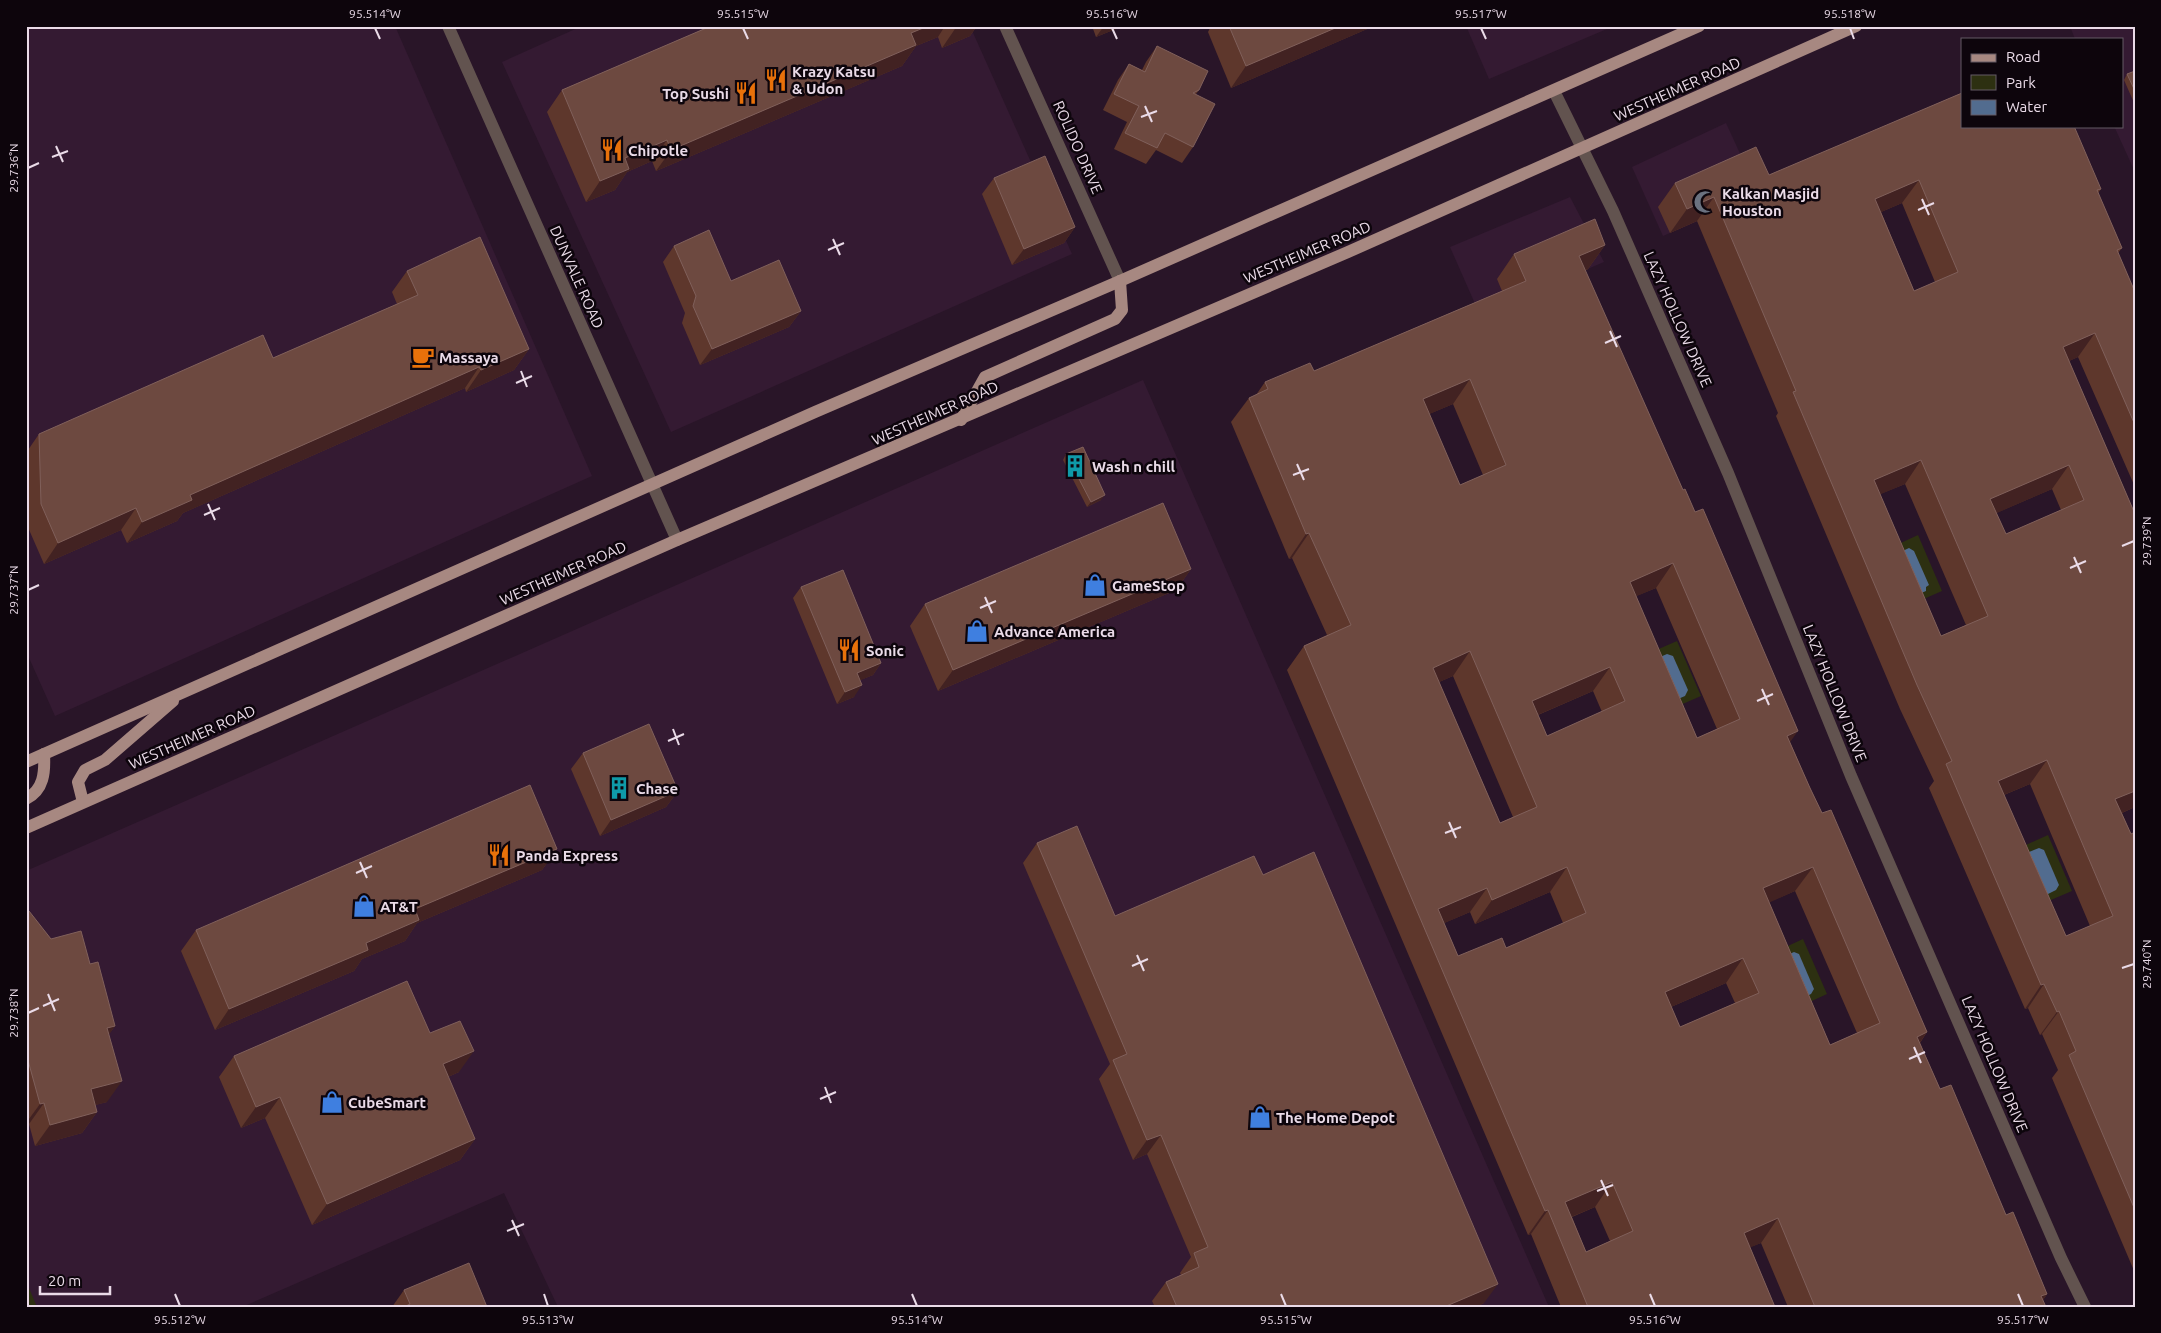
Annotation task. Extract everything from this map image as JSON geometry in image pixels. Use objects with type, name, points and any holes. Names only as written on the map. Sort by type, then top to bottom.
[{"type":"main road","points":[[26,762],[652,483],[1120,281],[1699,26]]},
{"type":"main road","name":"WESTHEIMER ROAD","points":[[26,828],[677,540],[961,420],[1110,353],[1582,150],[1856,26]]},
{"type":"main road","points":[[961,420],[985,378],[1115,319],[1122,310],[1120,281]]},
{"type":"main road","points":[[84,802],[78,782],[85,770],[105,760],[182,692]]},
{"type":"main road","points":[[26,799],[34,795],[40,786],[45,770],[44,754]]},
{"type":"street","name":"DUNVALE ROAD","points":[[448,26],[677,540]]},
{"type":"street","name":"ROLIDO DRIVE","points":[[1005,26],[1120,281]]},
{"type":"street","name":"LAZY HOLLOW DRIVE","points":[[1554,91],[1613,211],[1728,473],[1851,776],[2060,1258],[2085,1307]]},
{"type":"shaded area","points":[[26,26],[395,26],[592,476],[55,716],[26,651]]},
{"type":"shaded area","points":[[582,26],[970,26],[1072,254],[671,432],[502,62]]},
{"type":"shaded area","points":[[1466,26],[1614,26],[1489,79]]},
{"type":"shaded area","points":[[2070,26],[2135,26],[2135,172],[2115,128],[2124,128],[2124,38],[2075,38]]},
{"type":"shaded area","points":[[1726,123],[1759,195],[1663,236],[1632,167]]},
{"type":"shaded area","points":[[1570,197],[1604,262],[1480,315],[1450,247]]},
{"type":"shaded area","points":[[1143,380],[1549,1307],[558,1307],[504,1193],[242,1307],[26,1307],[26,871]]},
{"type":"green space","points":[[1918,535],[1942,591],[1903,608],[1879,553]]},
{"type":"green space","points":[[1677,641],[1701,696],[1662,713],[1638,658]]},
{"type":"green space","points":[[2048,835],[2072,891],[2032,908],[2008,853]]},
{"type":"green space","points":[[1803,939],[1827,994],[1788,1012],[1764,957]]},
{"type":"green space","points":[[26,1281],[37,1307],[26,1307]]},
{"type":"water","points":[[1909,548],[1914,551],[1929,585],[1926,587],[1926,591],[1912,597],[1894,555]]},
{"type":"water","points":[[1667,654],[1673,656],[1688,690],[1685,696],[1671,702],[1653,660]]},
{"type":"water","points":[[2039,848],[2044,850],[2059,885],[2056,890],[2042,897],[2024,854]]},
{"type":"water","points":[[1794,952],[1799,954],[1814,989],[1811,994],[1797,1001],[1780,958]]},
{"type":"building","points":[[711,26],[928,26],[911,33],[916,45],[671,150],[667,140],[625,158],[629,169],[600,181],[562,90]]},
{"type":"building","points":[[1229,26],[1340,26],[1246,66]]},
{"type":"building","points":[[1157,46],[1208,71],[1199,90],[1193,93],[1215,104],[1193,147],[1165,133],[1157,148],[1125,133],[1139,106],[1114,94],[1129,64],[1145,72]]},
{"type":"building","points":[[2135,71],[2135,91],[2127,74]]},
{"type":"building","points":[[1961,93],[1961,128],[2075,128],[2101,189],[2097,190],[2122,248],[2117,250],[2135,292],[2135,425],[2095,333],[2063,347],[2135,514],[2135,791],[2115,799],[2131,834],[2135,832],[2135,1210],[2069,1055],[2076,1051],[2059,1011],[2057,1012],[2044,984],[2041,985],[1946,764],[1952,761],[1917,685],[1793,392],[1796,391],[1714,197],[1687,209],[1675,183],[1756,147],[1769,175]],"holes":[[[1919,180],[1958,272],[1914,291],[1875,199]],[[1921,460],[1988,616],[1941,636],[1874,480]],[[2069,465],[2084,500],[2006,534],[1990,499]],[[2047,760],[2113,916],[2066,936],[1998,781]]]},
{"type":"building","points":[[1045,156],[1075,227],[1024,249],[994,178]]},
{"type":"building","points":[[1595,219],[1605,245],[1579,256],[1683,490],[1685,489],[1695,512],[1703,509],[1798,731],[1787,736],[1822,813],[1831,810],[1927,1032],[1917,1037],[1940,1089],[1951,1085],[2006,1215],[2013,1212],[2047,1294],[2041,1296],[2046,1307],[1815,1307],[1778,1218],[1744,1233],[1775,1307],[1588,1307],[1548,1210],[1545,1211],[1304,646],[1351,625],[1309,533],[1306,534],[1249,398],[1268,389],[1265,382],[1310,363],[1314,371],[1526,281],[1514,254]],"holes":[[[1470,379],[1506,465],[1460,485],[1423,399]],[[1673,563],[1740,719],[1697,738],[1630,582]],[[1470,651],[1537,807],[1500,823],[1433,668]],[[1610,667],[1625,701],[1547,736],[1532,701]],[[1567,867],[1586,913],[1506,948],[1502,938],[1458,956],[1438,909],[1487,888],[1492,900]],[[1813,867],[1880,1023],[1830,1045],[1763,888]],[[1743,958],[1759,993],[1680,1027],[1665,992]],[[1612,1182],[1633,1231],[1586,1252],[1565,1202]]]},
{"type":"building","points":[[709,230],[731,281],[779,260],[801,311],[712,349],[693,306],[696,296],[674,246]]},
{"type":"building","points":[[480,237],[529,349],[481,370],[479,367],[190,495],[192,500],[142,522],[136,508],[58,543],[41,504],[39,434],[263,335],[273,358],[418,295],[407,271]]},
{"type":"building","points":[[1083,447],[1105,495],[1091,502],[1066,454]]},
{"type":"building","points":[[1163,503],[1191,569],[953,670],[925,604]]},
{"type":"building","points":[[843,570],[881,663],[857,673],[862,685],[845,692],[801,587]]},
{"type":"building","name":"Chase","points":[[649,724],[678,791],[611,820],[583,753]]},
{"type":"building","points":[[530,785],[557,849],[415,909],[419,920],[366,943],[368,950],[229,1009],[196,930]]},
{"type":"building","name":"The Home Depot","points":[[1077,826],[1115,916],[1254,856],[1263,875],[1314,852],[1498,1284],[1444,1307],[1177,1307],[1166,1282],[1199,1267],[1194,1253],[1208,1247],[1161,1135],[1147,1140],[1113,1060],[1127,1054],[1037,843]]},
{"type":"building","points":[[26,909],[51,939],[81,931],[90,964],[98,962],[115,1026],[107,1028],[122,1081],[91,1089],[97,1112],[50,1125],[44,1103],[40,1104],[26,1053]]},
{"type":"building","name":"CubeSmart","points":[[407,981],[430,1033],[460,1021],[474,1051],[443,1064],[475,1139],[327,1204],[280,1097],[256,1107],[234,1056]]},
{"type":"building","points":[[469,1263],[487,1307],[404,1307],[410,1304],[404,1290]]},
{"type":"place","name":"Krazy Katsu & Udon","points":[[776,80]]},
{"type":"place","name":"Top Sushi","points":[[746,93]]},
{"type":"place","name":"Chipotle","points":[[612,150]]},
{"type":"place","name":"Kalkan Masjid Houston","points":[[1705,202]]},
{"type":"place","name":"Massaya","points":[[423,357]]},
{"type":"place","name":"Wash n chill","points":[[1075,466]]},
{"type":"place","name":"GameStop","points":[[1095,585]]},
{"type":"place","name":"Advance America","points":[[977,631]]},
{"type":"place","name":"Sonic","points":[[849,650]]},
{"type":"place","name":"Chase","points":[[619,788]]},
{"type":"place","name":"Panda Express","points":[[499,855]]},
{"type":"place","name":"AT&T","points":[[364,906]]},
{"type":"place","name":"CubeSmart","points":[[332,1102]]},
{"type":"place","name":"The Home Depot","points":[[1260,1117]]}]
